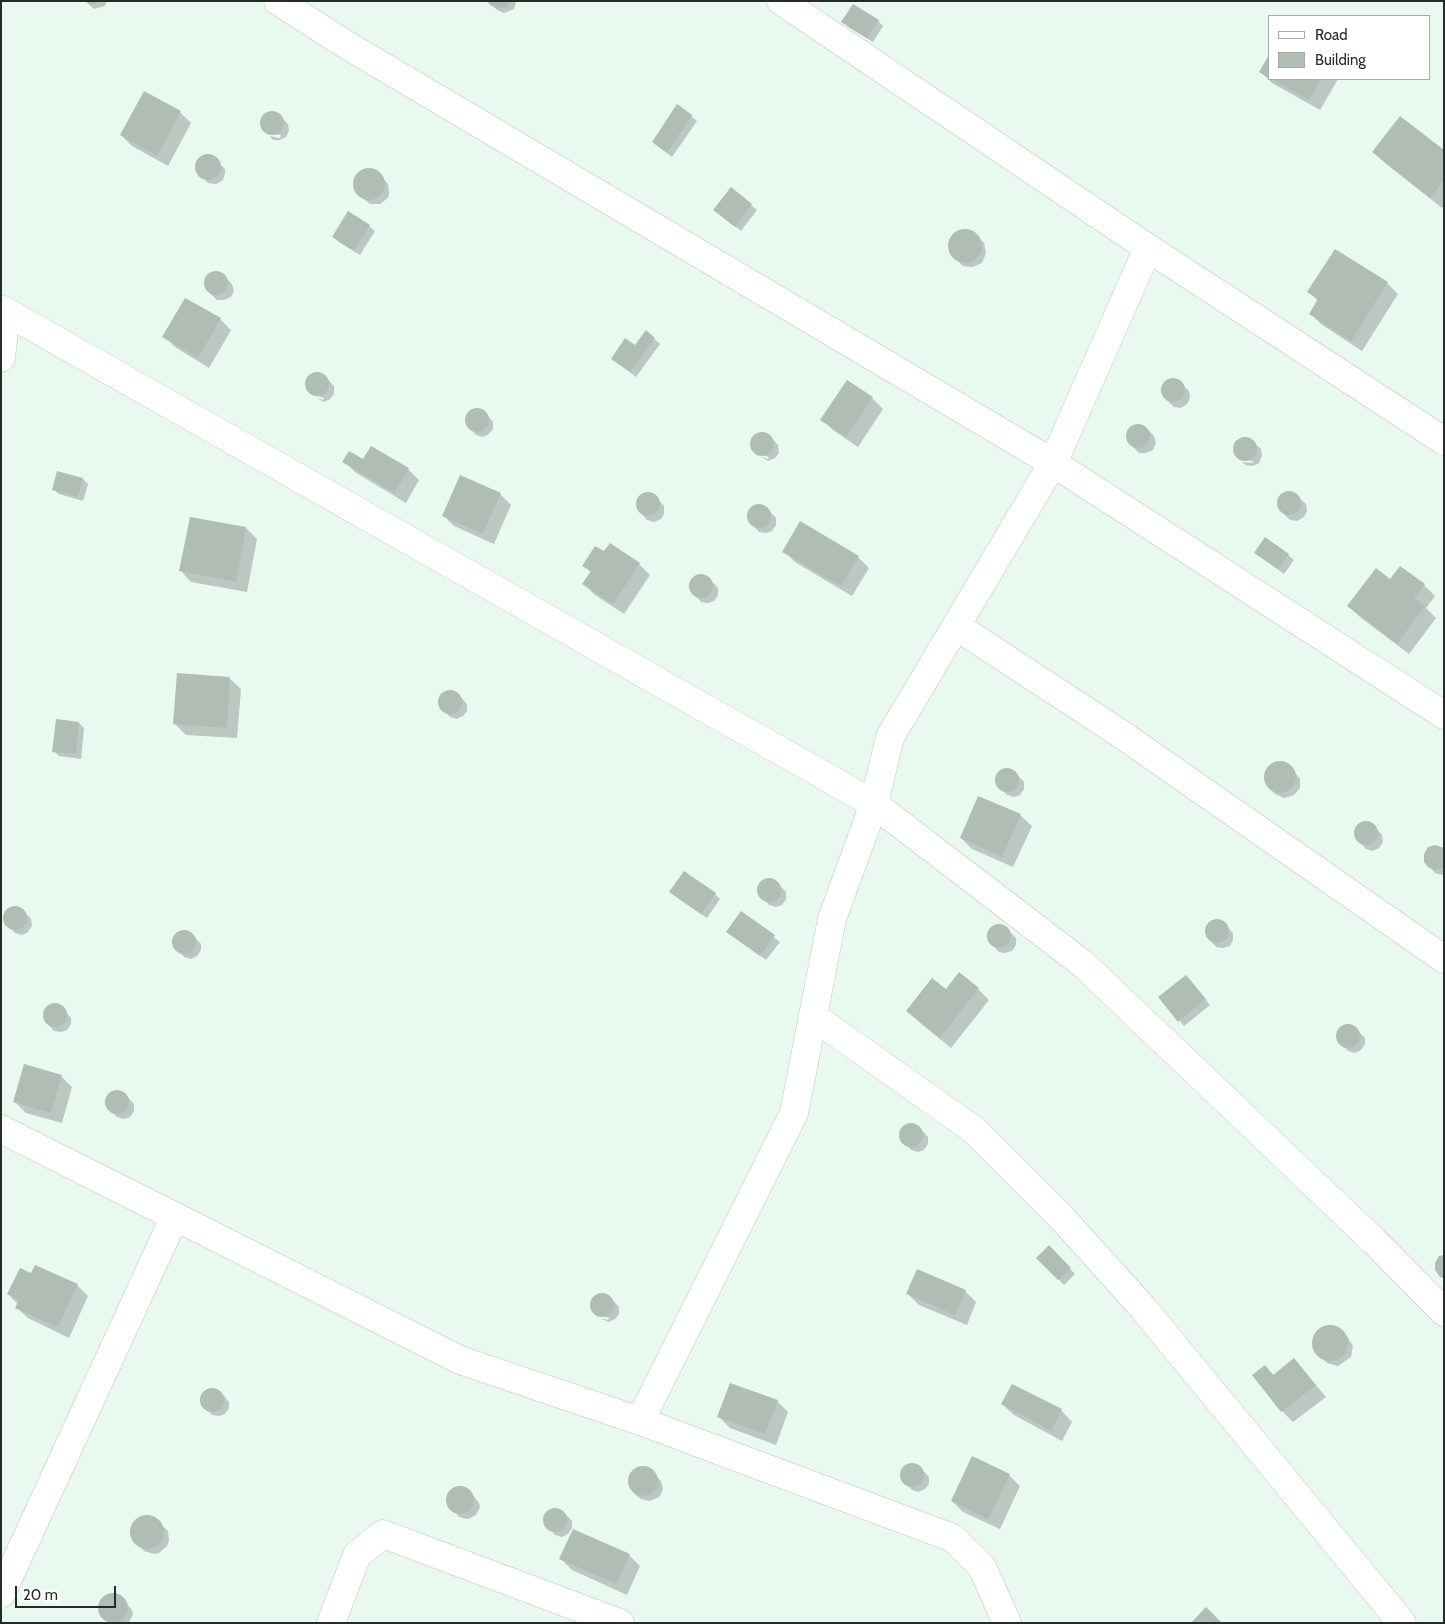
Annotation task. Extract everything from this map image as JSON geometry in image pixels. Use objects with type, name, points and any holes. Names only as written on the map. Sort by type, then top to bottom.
[{"type":"street","points":[[278,1],[353,49],[1052,463],[1444,715]]},
{"type":"street","points":[[781,1],[1148,248],[1444,441]]},
{"type":"street","points":[[640,1421],[794,1113],[832,920],[874,804],[890,737],[1052,463],[1148,248]]},
{"type":"street","points":[[1,358],[3,313],[874,804],[1083,964],[1374,1241],[1444,1312]]},
{"type":"street","points":[[956,626],[1121,734],[1444,959]]},
{"type":"street","points":[[814,1017],[974,1130],[1055,1212],[1143,1308],[1402,1623]]},
{"type":"street","points":[[1,1129],[460,1360],[640,1421],[953,1538],[982,1567],[1007,1623]]},
{"type":"street","points":[[1,1594],[175,1216]]},
{"type":"street","points":[[331,1623],[357,1555],[383,1534],[620,1623]]},
{"type":"building","points":[[83,1],[100,1],[92,4]]},
{"type":"building","points":[[487,1],[511,1],[506,7],[498,9]]},
{"type":"building","points":[[853,4],[879,20],[867,38],[841,22]]},
{"type":"building","points":[[1268,57],[1268,77],[1259,72]]},
{"type":"building","points":[[1273,80],[1320,80],[1309,100]]},
{"type":"building","points":[[144,91],[181,111],[157,156],[120,135]]},
{"type":"building","points":[[677,104],[692,115],[667,153],[652,142]]},
{"type":"building","points":[[267,111],[277,111],[284,118],[284,128],[277,135],[267,135],[260,128],[260,118]]},
{"type":"building","points":[[1400,116],[1444,150],[1444,180],[1430,198],[1372,152]]},
{"type":"building","points":[[208,154],[217,158],[221,167],[217,176],[208,180],[199,176],[195,167],[199,158]]},
{"type":"building","points":[[369,168],[375,169],[380,173],[384,178],[384,190],[380,195],[375,199],[369,200],[363,199],[358,195],[354,190],[353,184],[354,178],[358,173],[363,169]]},
{"type":"building","points":[[731,187],[752,204],[735,227],[713,210]]},
{"type":"building","points":[[348,211],[370,225],[354,251],[332,237]]},
{"type":"building","points":[[965,229],[977,234],[982,246],[977,258],[965,263],[953,258],[948,246],[953,234]]},
{"type":"building","points":[[1335,249],[1388,282],[1351,341],[1309,314],[1318,299],[1307,292]]},
{"type":"building","points":[[216,271],[225,274],[228,283],[225,292],[216,295],[207,292],[204,283],[207,274]]},
{"type":"building","points":[[185,298],[221,318],[198,358],[162,337]]},
{"type":"building","points":[[646,330],[655,338],[630,372],[611,359],[625,338],[635,345]]},
{"type":"building","points":[[317,372],[326,375],[329,384],[326,393],[317,396],[308,393],[305,384],[308,375]]},
{"type":"building","points":[[1173,378],[1182,381],[1185,390],[1182,399],[1173,402],[1164,399],[1161,390],[1164,381]]},
{"type":"building","points":[[847,380],[873,397],[846,437],[820,420]]},
{"type":"building","points":[[477,408],[486,411],[489,420],[486,429],[477,432],[468,429],[465,420],[468,411]]},
{"type":"building","points":[[1138,424],[1147,427],[1150,436],[1147,445],[1138,448],[1129,445],[1126,436],[1129,427]]},
{"type":"building","points":[[762,432],[771,435],[774,444],[771,453],[762,456],[753,453],[750,444],[753,435]]},
{"type":"building","points":[[1245,437],[1254,440],[1257,449],[1254,458],[1245,461],[1236,458],[1233,449],[1236,440]]},
{"type":"building","points":[[371,446],[409,468],[395,493],[342,462],[349,451],[363,459]]},
{"type":"building","points":[[57,471],[83,478],[78,497],[52,490]]},
{"type":"building","points":[[460,475],[501,493],[483,534],[442,516]]},
{"type":"building","points":[[1289,491],[1298,494],[1301,503],[1298,512],[1289,515],[1280,512],[1277,503],[1280,494]]},
{"type":"building","points":[[648,492],[657,495],[660,504],[657,513],[648,516],[639,513],[636,504],[639,495]]},
{"type":"building","points":[[759,504],[768,507],[771,516],[768,525],[759,528],[750,525],[747,516],[750,507]]},
{"type":"building","points":[[190,517],[246,527],[236,582],[179,571]]},
{"type":"building","points":[[800,521],[859,556],[841,586],[782,552]]},
{"type":"building","points":[[1265,537],[1289,554],[1278,569],[1254,553]]},
{"type":"building","points":[[610,543],[640,563],[613,604],[582,584],[591,571],[582,566],[595,546],[604,551]]},
{"type":"building","points":[[1400,566],[1425,584],[1414,598],[1425,606],[1397,644],[1347,606],[1376,568],[1390,579]]},
{"type":"building","points":[[701,574],[710,577],[713,586],[710,595],[701,598],[692,595],[689,586],[692,577]]},
{"type":"building","points":[[177,673],[230,677],[227,728],[173,724]]},
{"type":"building","points":[[450,690],[459,693],[462,702],[459,711],[450,714],[441,711],[438,702],[441,693]]},
{"type":"building","points":[[56,719],[79,722],[76,754],[52,752]]},
{"type":"building","points":[[1280,761],[1286,762],[1291,766],[1295,771],[1295,783],[1291,788],[1286,792],[1280,793],[1274,792],[1269,788],[1265,783],[1264,777],[1265,771],[1269,766],[1274,762]]},
{"type":"building","points":[[1007,768],[1016,771],[1019,780],[1016,789],[1007,792],[998,789],[995,780],[998,771]]},
{"type":"building","points":[[978,796],[1021,814],[1002,857],[960,838]]},
{"type":"building","points":[[1366,821],[1375,824],[1378,833],[1375,842],[1366,845],[1357,842],[1354,833],[1357,824]]},
{"type":"building","points":[[1435,845],[1444,848],[1444,867],[1436,870],[1429,868],[1424,862],[1424,854],[1428,847]]},
{"type":"building","points":[[684,871],[716,893],[701,914],[669,892]]},
{"type":"building","points":[[769,878],[778,881],[781,890],[778,899],[769,902],[760,899],[757,890],[760,881]]},
{"type":"building","points":[[15,906],[24,909],[27,918],[24,927],[15,930],[6,927],[3,918],[6,909]]},
{"type":"building","points":[[741,911],[775,935],[760,956],[726,932]]},
{"type":"building","points":[[1217,919],[1226,922],[1229,931],[1226,940],[1217,943],[1208,940],[1205,931],[1208,922]]},
{"type":"building","points":[[999,924],[1008,927],[1011,936],[1008,945],[999,948],[990,945],[987,936],[990,927]]},
{"type":"building","points":[[184,930],[193,933],[196,942],[193,951],[184,954],[175,951],[172,942],[175,933]]},
{"type":"building","points":[[959,972],[979,988],[940,1038],[906,1011],[932,978],[946,989]]},
{"type":"building","points":[[1186,975],[1206,999],[1178,1022],[1158,997]]},
{"type":"building","points":[[55,1003],[64,1006],[67,1015],[64,1024],[55,1027],[46,1024],[43,1015],[46,1006]]},
{"type":"building","points":[[1348,1024],[1357,1027],[1360,1036],[1357,1045],[1348,1048],[1339,1045],[1336,1036],[1339,1027]]},
{"type":"building","points":[[24,1064],[62,1075],[51,1113],[13,1102]]},
{"type":"building","points":[[117,1090],[126,1093],[129,1102],[126,1111],[117,1114],[108,1111],[105,1102],[108,1093]]},
{"type":"building","points":[[911,1123],[920,1126],[923,1135],[920,1144],[911,1147],[902,1144],[899,1135],[902,1126]]},
{"type":"building","points":[[1049,1245],[1071,1268],[1058,1280],[1036,1258]]},
{"type":"building","points":[[1444,1255],[1444,1278],[1440,1277],[1435,1270],[1435,1263],[1439,1256]]},
{"type":"building","points":[[35,1265],[78,1284],[58,1327],[15,1308],[19,1300],[7,1294],[20,1268],[31,1273]]},
{"type":"building","points":[[917,1269],[966,1290],[955,1315],[906,1294]]},
{"type":"building","points":[[602,1293],[611,1296],[614,1305],[611,1314],[602,1317],[593,1314],[590,1305],[593,1296]]},
{"type":"building","points":[[1330,1325],[1337,1326],[1343,1330],[1347,1336],[1347,1350],[1343,1356],[1337,1360],[1330,1361],[1323,1360],[1317,1356],[1313,1350],[1312,1343],[1313,1336],[1317,1330],[1323,1326]]},
{"type":"building","points":[[1294,1358],[1316,1385],[1281,1412],[1252,1375],[1265,1365],[1273,1375]]},
{"type":"building","points":[[730,1383],[778,1400],[765,1434],[717,1417]]},
{"type":"building","points":[[1012,1384],[1062,1409],[1051,1431],[1001,1404]]},
{"type":"building","points":[[212,1388],[221,1391],[224,1400],[221,1409],[212,1412],[203,1409],[200,1400],[203,1391]]},
{"type":"building","points":[[972,1456],[1010,1474],[988,1519],[951,1501]]},
{"type":"building","points":[[912,1463],[921,1466],[924,1475],[921,1484],[912,1487],[903,1484],[900,1475],[903,1466]]},
{"type":"building","points":[[643,1466],[654,1470],[658,1481],[654,1492],[643,1496],[632,1492],[628,1481],[632,1470]]},
{"type":"building","points":[[460,1486],[470,1490],[474,1500],[470,1510],[460,1514],[450,1510],[446,1500],[450,1490]]},
{"type":"building","points":[[555,1508],[564,1511],[567,1520],[564,1529],[555,1532],[546,1529],[543,1520],[546,1511]]},
{"type":"building","points":[[147,1515],[154,1516],[159,1520],[163,1525],[163,1539],[159,1544],[154,1548],[147,1549],[140,1548],[135,1544],[131,1539],[130,1532],[131,1525],[135,1520],[140,1516]]},
{"type":"building","points":[[573,1529],[630,1554],[616,1584],[559,1559]]},
{"type":"building","points":[[113,1593],[123,1598],[128,1608],[123,1618],[113,1623],[103,1618],[98,1608],[103,1598]]},
{"type":"building","points":[[1206,1607],[1222,1623],[1191,1623]]}]
